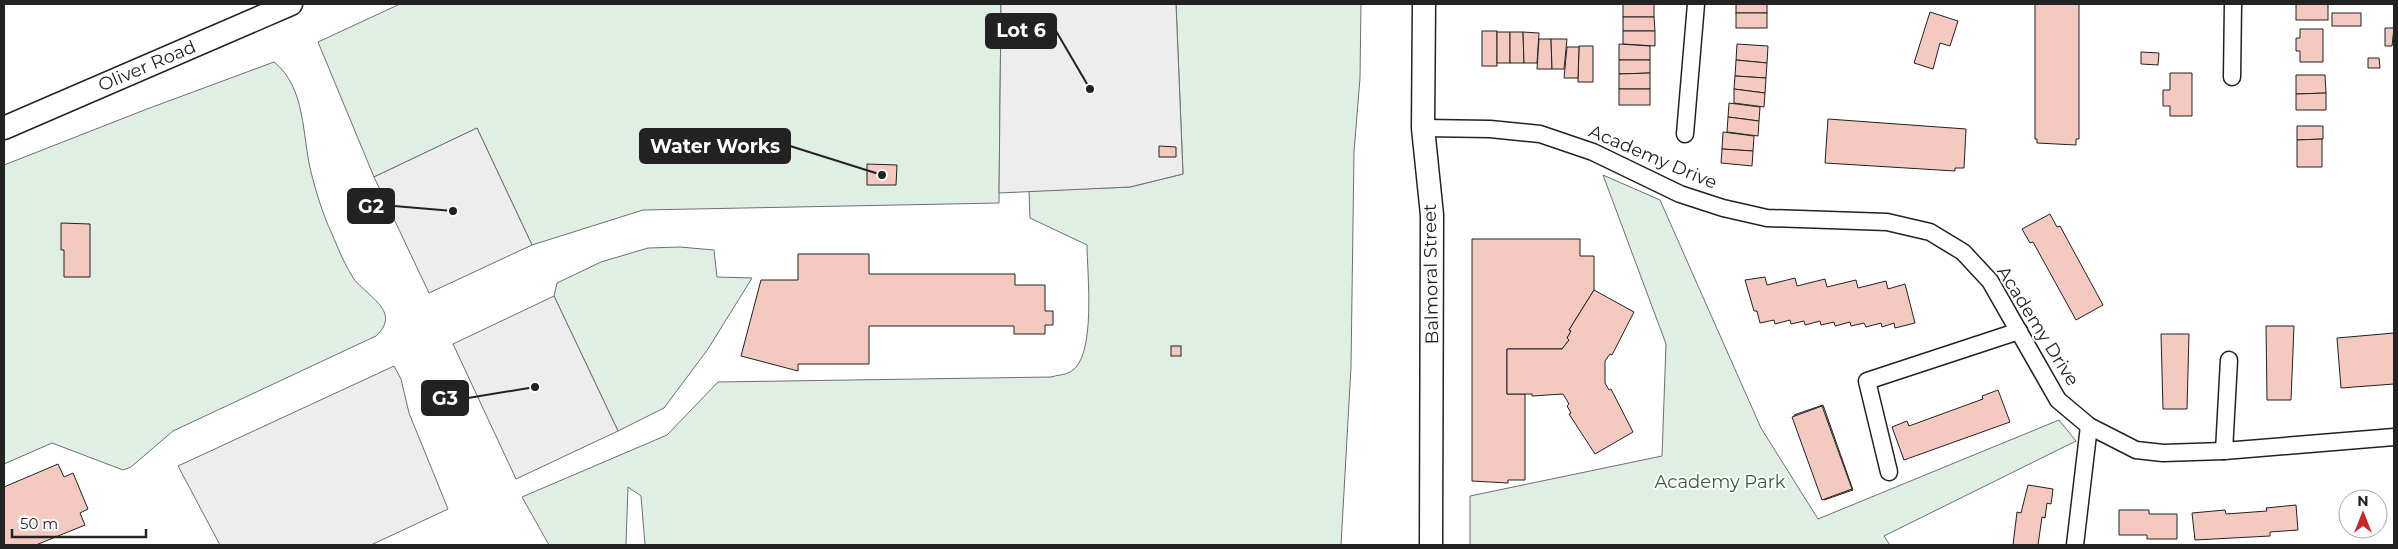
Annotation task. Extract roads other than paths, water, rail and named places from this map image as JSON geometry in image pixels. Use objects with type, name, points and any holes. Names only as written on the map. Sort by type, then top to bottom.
[{"type":"main road","name":"Oliver Road","points":[[4,128],[291,4]]},
{"type":"main road","name":"Balmoral Street","points":[[1424,4],[1423,128],[1432,215],[1431,545]]},
{"type":"street","points":[[1685,134],[1696,4]]},
{"type":"street","points":[[2232,78],[2233,4]]},
{"type":"street","name":"Academy Drive","points":[[1423,128],[1490,129],[1540,134],[1593,152],[1680,194],[1723,208],[1768,218],[1887,222],[1930,232],[1963,252],[1990,281],[2058,400],[2089,426],[2136,450],[2163,453],[2224,451],[2394,437]]},
{"type":"street","points":[[1889,472],[1867,381],[2019,331]]},
{"type":"street","points":[[2224,451],[2229,360]]},
{"type":"street","points":[[2075,545],[2089,426]]},
{"type":"place","name":"Lot 6","points":[[1090,89]]},
{"type":"place","name":"Water Works","points":[[882,175]]},
{"type":"place","name":"G2","points":[[453,211]]},
{"type":"place","name":"G3","points":[[535,387]]},
{"type":"park label","name":"Academy Park","points":[[1720,482]]}]
